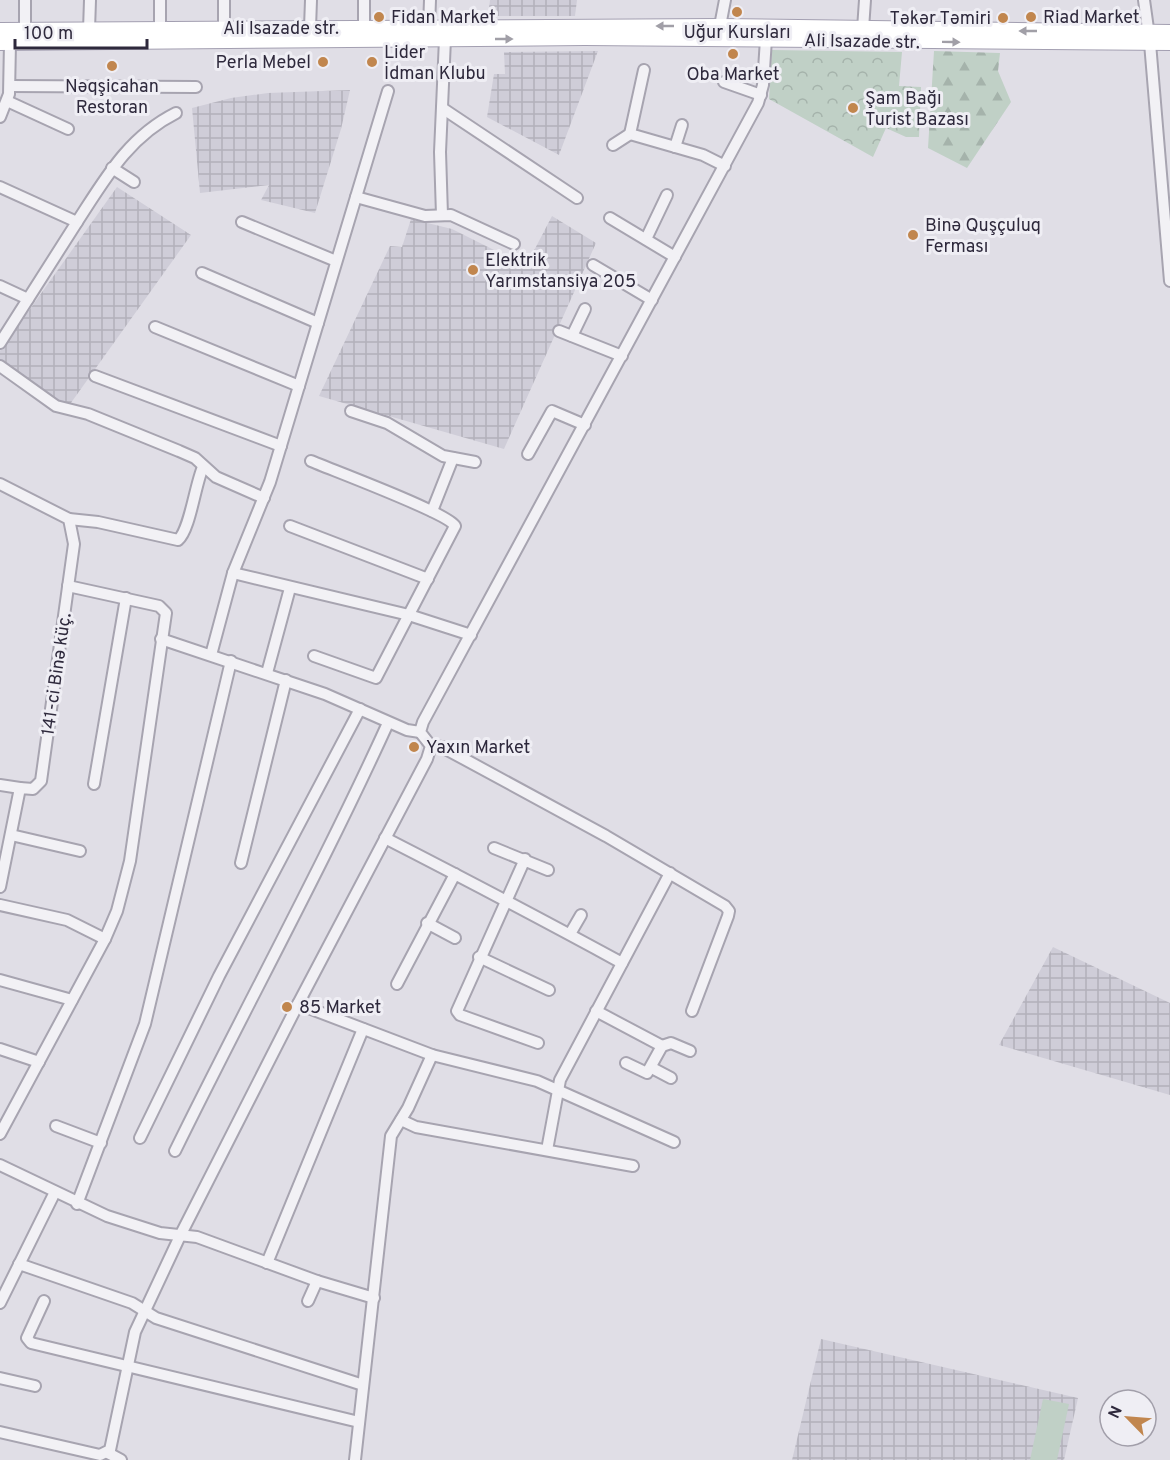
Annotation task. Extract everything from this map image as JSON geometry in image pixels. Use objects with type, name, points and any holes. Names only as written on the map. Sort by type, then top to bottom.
[{"type":"main road","name":"Ali Isazade str.","points":[[445,33],[720,26],[766,33],[863,29],[1149,37],[1170,43]]},
{"type":"main road","name":"Ali Isazade str.","points":[[25,36],[89,30],[310,27],[428,33]]},
{"type":"main road","name":"Ali Isazade str.","points":[[445,33],[766,33],[1149,37],[1170,32]]},
{"type":"main road","name":"Ali Isazade str.","points":[[25,36],[428,33]]},
{"type":"main road","points":[[428,33],[445,33]]},
{"type":"main road","points":[[5,36],[25,36]]},
{"type":"street","points":[[25,0],[25,36]]},
{"type":"street","points":[[89,30],[90,0]]},
{"type":"street","points":[[160,0],[160,29]]},
{"type":"street","points":[[224,0],[224,28]]},
{"type":"street","points":[[310,0],[310,27]]},
{"type":"street","points":[[364,0],[364,28]]},
{"type":"street","points":[[428,33],[430,0]]},
{"type":"street","points":[[720,26],[725,0]]},
{"type":"street","points":[[863,29],[865,0]]},
{"type":"street","points":[[1144,0],[1170,280]]},
{"type":"street","points":[[442,215],[441,108],[445,33]]},
{"type":"street","points":[[420,732],[761,95],[766,33]]},
{"type":"street","points":[[0,117],[10,87],[5,36]]},
{"type":"street","points":[[613,145],[630,134],[644,70]]},
{"type":"street","points":[[724,82],[761,95]]},
{"type":"street","points":[[10,87],[196,87]]},
{"type":"street","points":[[211,655],[233,573],[264,498],[281,446],[388,91]]},
{"type":"street","points":[[7,101],[68,129]]},
{"type":"street","points":[[441,108],[577,198]]},
{"type":"street","points":[[0,343],[129,145],[159,121],[176,113]]},
{"type":"street","points":[[675,147],[682,125]]},
{"type":"street","points":[[630,134],[703,155],[725,166]]},
{"type":"street","points":[[112,168],[134,182]]},
{"type":"street","points":[[0,187],[77,222]]},
{"type":"street","points":[[646,239],[668,195]]},
{"type":"street","points":[[356,197],[419,215],[442,215],[462,219],[514,244]]},
{"type":"street","points":[[610,218],[675,257]]},
{"type":"street","points":[[242,222],[336,261]]},
{"type":"street","points":[[593,266],[652,300]]},
{"type":"street","points":[[202,273],[318,323]]},
{"type":"street","points":[[0,286],[28,299]]},
{"type":"street","points":[[572,336],[585,309]]},
{"type":"street","points":[[155,327],[299,386]]},
{"type":"street","points":[[560,331],[622,356]]},
{"type":"street","points":[[0,366],[56,406],[88,414],[179,451],[195,459],[216,477],[264,498]]},
{"type":"street","points":[[95,376],[281,446]]},
{"type":"street","points":[[351,411],[387,423],[436,453],[453,459],[476,462]]},
{"type":"street","points":[[528,454],[552,411],[585,425]]},
{"type":"street","points":[[432,512],[453,459]]},
{"type":"street","points":[[311,461],[452,521],[455,526],[376,678],[314,656]]},
{"type":"street","points":[[0,484],[69,519],[98,522],[178,540],[184,532],[194,490],[203,467]]},
{"type":"street","name":"141-ci Binə küç.","points":[[20,788],[33,789],[41,781],[74,544],[69,519]]},
{"type":"street","points":[[290,526],[428,579]]},
{"type":"street","points":[[233,573],[409,615],[471,636]]},
{"type":"street","points":[[1,1128],[105,939],[117,911],[130,861],[165,610],[126,598],[68,586]]},
{"type":"street","points":[[267,673],[290,588]]},
{"type":"street","points":[[94,784],[126,598]]},
{"type":"street","points":[[161,639],[267,673],[360,709],[388,723],[420,732],[431,746],[442,747],[670,873],[729,911],[692,1011]]},
{"type":"street","points":[[77,1204],[145,1024],[231,661]]},
{"type":"street","points":[[241,863],[286,680]]},
{"type":"street","points":[[140,1138],[219,976],[360,709]]},
{"type":"street","points":[[175,1151],[240,1019],[312,884],[388,723]]},
{"type":"street","points":[[108,1453],[112,1445],[126,1366],[135,1332],[145,1310],[180,1236],[431,746]]},
{"type":"street","points":[[0,785],[20,788],[11,835],[4,848],[0,887]]},
{"type":"street","points":[[11,835],[80,850]]},
{"type":"street","points":[[385,838],[622,963]]},
{"type":"street","points":[[494,848],[548,870]]},
{"type":"street","points":[[525,859],[458,1006],[460,1015],[538,1043]]},
{"type":"street","points":[[547,1150],[557,1088],[670,873]]},
{"type":"street","points":[[397,984],[427,922],[455,874]]},
{"type":"street","points":[[0,905],[81,924],[105,939]]},
{"type":"street","points":[[570,934],[581,915]]},
{"type":"street","points":[[427,922],[455,938]]},
{"type":"street","points":[[479,957],[549,990]]},
{"type":"street","points":[[0,980],[72,1000]]},
{"type":"street","points":[[298,1004],[432,1055],[511,1072],[557,1088],[674,1142]]},
{"type":"street","points":[[596,1011],[662,1046],[671,1043],[690,1051]]},
{"type":"street","points":[[267,1263],[363,1029]]},
{"type":"street","points":[[626,1064],[647,1073],[652,1068],[662,1046]]},
{"type":"street","points":[[0,1049],[39,1062]]},
{"type":"street","points":[[355,1460],[389,1149],[395,1127],[401,1120],[432,1055]]},
{"type":"street","points":[[652,1068],[670,1078]]},
{"type":"street","points":[[401,1120],[416,1127],[633,1166]]},
{"type":"street","points":[[56,1126],[101,1143]]},
{"type":"street","points":[[0,1165],[77,1204],[126,1223],[197,1238],[317,1281],[374,1298]]},
{"type":"street","points":[[0,1303],[55,1192]]},
{"type":"street","points":[[20,1264],[145,1310],[156,1318],[363,1384]]},
{"type":"street","points":[[308,1301],[317,1281]]},
{"type":"street","points":[[44,1301],[28,1341],[359,1422]]},
{"type":"street","points":[[0,1378],[35,1386]]},
{"type":"street","points":[[0,1432],[100,1455],[108,1453],[121,1460]]},
{"type":"shaded area","points":[[490,0],[577,0],[575,16],[488,16]]},
{"type":"shaded area","points":[[598,51],[559,155],[487,117],[494,74],[505,74],[504,52]]},
{"type":"shaded area","points":[[350,90],[341,129],[315,213],[261,200],[269,185],[200,193],[192,108],[231,98],[268,93]]},
{"type":"shaded area","points":[[117,187],[191,235],[68,407],[0,360],[0,351]]},
{"type":"shaded area","name":"Elektrik Yarımstansiya 205","points":[[552,216],[596,243],[504,449],[319,396],[390,246],[402,247],[411,219],[452,229],[526,266]]},
{"type":"shaded area","points":[[1053,947],[1170,1003],[1170,1095],[999,1045]]},
{"type":"shaded area","points":[[821,1339],[1078,1398],[1064,1460],[792,1460]]},
{"type":"green space","points":[[772,50],[902,52],[899,86],[921,87],[919,137],[906,137],[886,128],[873,157],[769,99]]},
{"type":"green space","points":[[934,51],[1000,53],[998,71],[1011,102],[967,168],[928,148]]},
{"type":"green space","points":[[1043,1399],[1069,1404],[1057,1460],[1030,1460]]},
{"type":"place","name":"Uğur Kursları","points":[[737,12]]},
{"type":"place","name":"Fidan Market","points":[[379,17]]},
{"type":"place","name":"Riad Market","points":[[1031,17]]},
{"type":"place","name":"Təkər Təmiri","points":[[1003,18]]},
{"type":"place","name":"Oba Market","points":[[733,54]]},
{"type":"place","name":"Perla Mebel","points":[[323,62]]},
{"type":"place","name":"Lider İdman Klubu","points":[[372,62]]},
{"type":"place","name":"Nəqşicahan Restoran","points":[[112,66]]},
{"type":"place","name":"Şam Bağı Turist Bazası","points":[[853,108]]},
{"type":"place","name":"Binə Quşçuluq Ferması","points":[[913,235]]},
{"type":"place","name":"Elektrik Yarımstansiya 205","points":[[473,270]]},
{"type":"place","name":"Yaxın Market","points":[[414,747]]},
{"type":"place","name":"85 Market","points":[[287,1007]]}]
